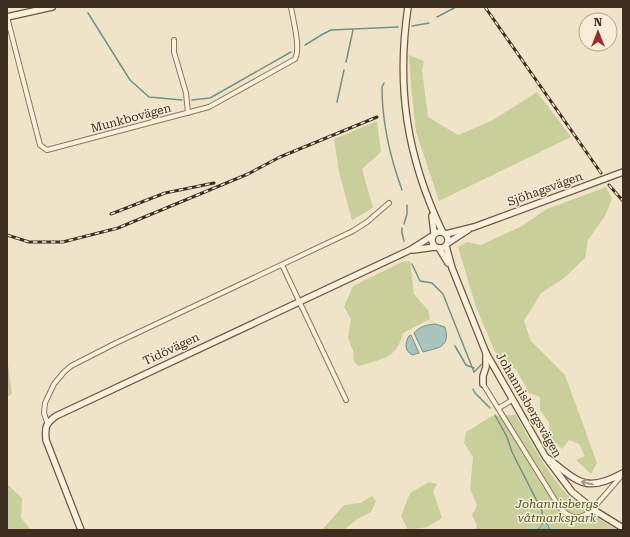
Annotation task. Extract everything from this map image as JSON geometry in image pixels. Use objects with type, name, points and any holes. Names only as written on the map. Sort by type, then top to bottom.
[{"type":"main road","points":[[7,17],[52,7]]},
{"type":"main road","points":[[408,7],[403,54],[403,92],[409,133],[415,158],[432,210],[449,239],[447,244],[437,247],[432,240],[432,210]]},
{"type":"main road","name":"Sjöhagsvägen","points":[[444,232],[474,226],[623,172]]},
{"type":"main road","name":"Sjöhagsvägen","points":[[447,244],[474,226]]},
{"type":"main road","points":[[433,235],[444,232]]},
{"type":"main road","name":"Tidövägen","points":[[47,422],[61,413],[410,250],[433,235]]},
{"type":"main road","name":"Johannisbergsvägen","points":[[447,244],[452,268],[486,353],[545,456],[572,492],[597,512],[623,528]]},
{"type":"main road","name":"Tidövägen","points":[[410,250],[437,247]]},
{"type":"main road","name":"Johannisbergsvägen","points":[[437,247],[452,268]]},
{"type":"main road","points":[[483,384],[483,376],[486,367],[486,353]]},
{"type":"main road","points":[[47,422],[45,430],[46,440],[81,530]]},
{"type":"main road","points":[[545,456],[570,476],[583,483],[602,484],[623,474]]},
{"type":"street","name":"Munkbovägen","points":[[7,17],[40,145],[47,150],[209,107],[296,59],[298,47],[291,7]]},
{"type":"street","points":[[174,40],[174,52],[186,93],[188,113]]},
{"type":"street","points":[[47,422],[44,410],[51,390],[64,372],[72,366],[116,343],[358,228],[389,202]]},
{"type":"street","points":[[282,265],[346,400]]},
{"type":"street","points":[[483,384],[560,508],[566,515],[574,518],[586,516],[590,511]]},
{"type":"street","points":[[498,408],[512,400]]},
{"type":"street","points":[[597,504],[623,474]]},
{"type":"green space","points":[[409,55],[424,61],[422,70],[428,117],[458,135],[493,120],[537,92],[571,137],[439,201],[416,132]]},
{"type":"green space","points":[[377,121],[381,152],[362,169],[373,208],[352,220],[339,172],[334,139]]},
{"type":"green space","points":[[606,187],[612,199],[605,216],[588,240],[585,258],[563,279],[541,293],[524,321],[531,341],[565,375],[597,463],[591,474],[576,460],[585,456],[579,444],[569,440],[562,449],[550,437],[549,422],[540,410],[540,397],[529,393],[517,371],[495,352],[476,307],[458,247],[467,242],[481,245],[522,226],[547,209]]},
{"type":"green space","points":[[410,261],[414,294],[428,310],[430,319],[403,333],[397,348],[387,357],[359,366],[354,362],[353,351],[348,337],[351,319],[344,307],[353,286],[402,262]]},
{"type":"green space","points":[[7,357],[12,394],[7,397]]},
{"type":"green space","name":"Johannisbergs våtmarkspark","points":[[516,415],[543,463],[563,490],[581,507],[617,530],[475,530],[477,526],[472,515],[477,505],[470,489],[473,457],[464,443],[466,432],[492,416]]},
{"type":"green space","points":[[429,482],[437,484],[433,491],[442,518],[427,527],[408,530],[401,516],[410,493]]},
{"type":"green space","points":[[7,484],[22,498],[21,518],[31,530],[7,530]]},
{"type":"green space","points":[[372,496],[376,501],[371,512],[356,520],[344,530],[322,530],[344,505],[360,503]]},
{"type":"water","points":[[435,324],[445,327],[445,343],[438,348],[423,352],[414,333],[421,327]]},
{"type":"water","points":[[411,335],[419,353],[412,355],[406,349],[406,344],[409,336]]},
{"type":"water","points":[[543,519],[549,527],[549,530],[538,530],[543,523]]},
{"type":"waterway","points":[[437,17],[456,7]]},
{"type":"waterway","points":[[88,13],[130,80],[149,97],[182,100]]},
{"type":"waterway","points":[[412,26],[429,23]]},
{"type":"waterway","points":[[305,45],[331,30],[398,27]]},
{"type":"waterway","points":[[346,62],[353,30]]},
{"type":"waterway","points":[[192,100],[210,98],[291,52]]},
{"type":"waterway","points":[[337,102],[344,70]]},
{"type":"waterway","points":[[384,83],[382,87],[382,100],[385,127],[390,152],[402,190]]},
{"type":"waterway","points":[[404,224],[407,214],[407,205]]},
{"type":"waterway","points":[[402,228],[404,241]]},
{"type":"waterway","points":[[412,264],[420,281],[432,283],[443,294],[474,372]]},
{"type":"waterway","points":[[455,346],[466,365],[474,368]]},
{"type":"waterway","points":[[474,372],[482,364]]},
{"type":"waterway","points":[[473,389],[490,408]]},
{"type":"waterway","points":[[495,415],[542,511],[543,519]]},
{"type":"railway","points":[[485,7],[601,173]]},
{"type":"railway","points":[[7,235],[29,242],[63,242],[118,228],[248,174],[280,157],[377,117]]},
{"type":"railway","points":[[111,214],[165,193],[214,183]]},
{"type":"railway","points":[[609,185],[623,201]]}]
